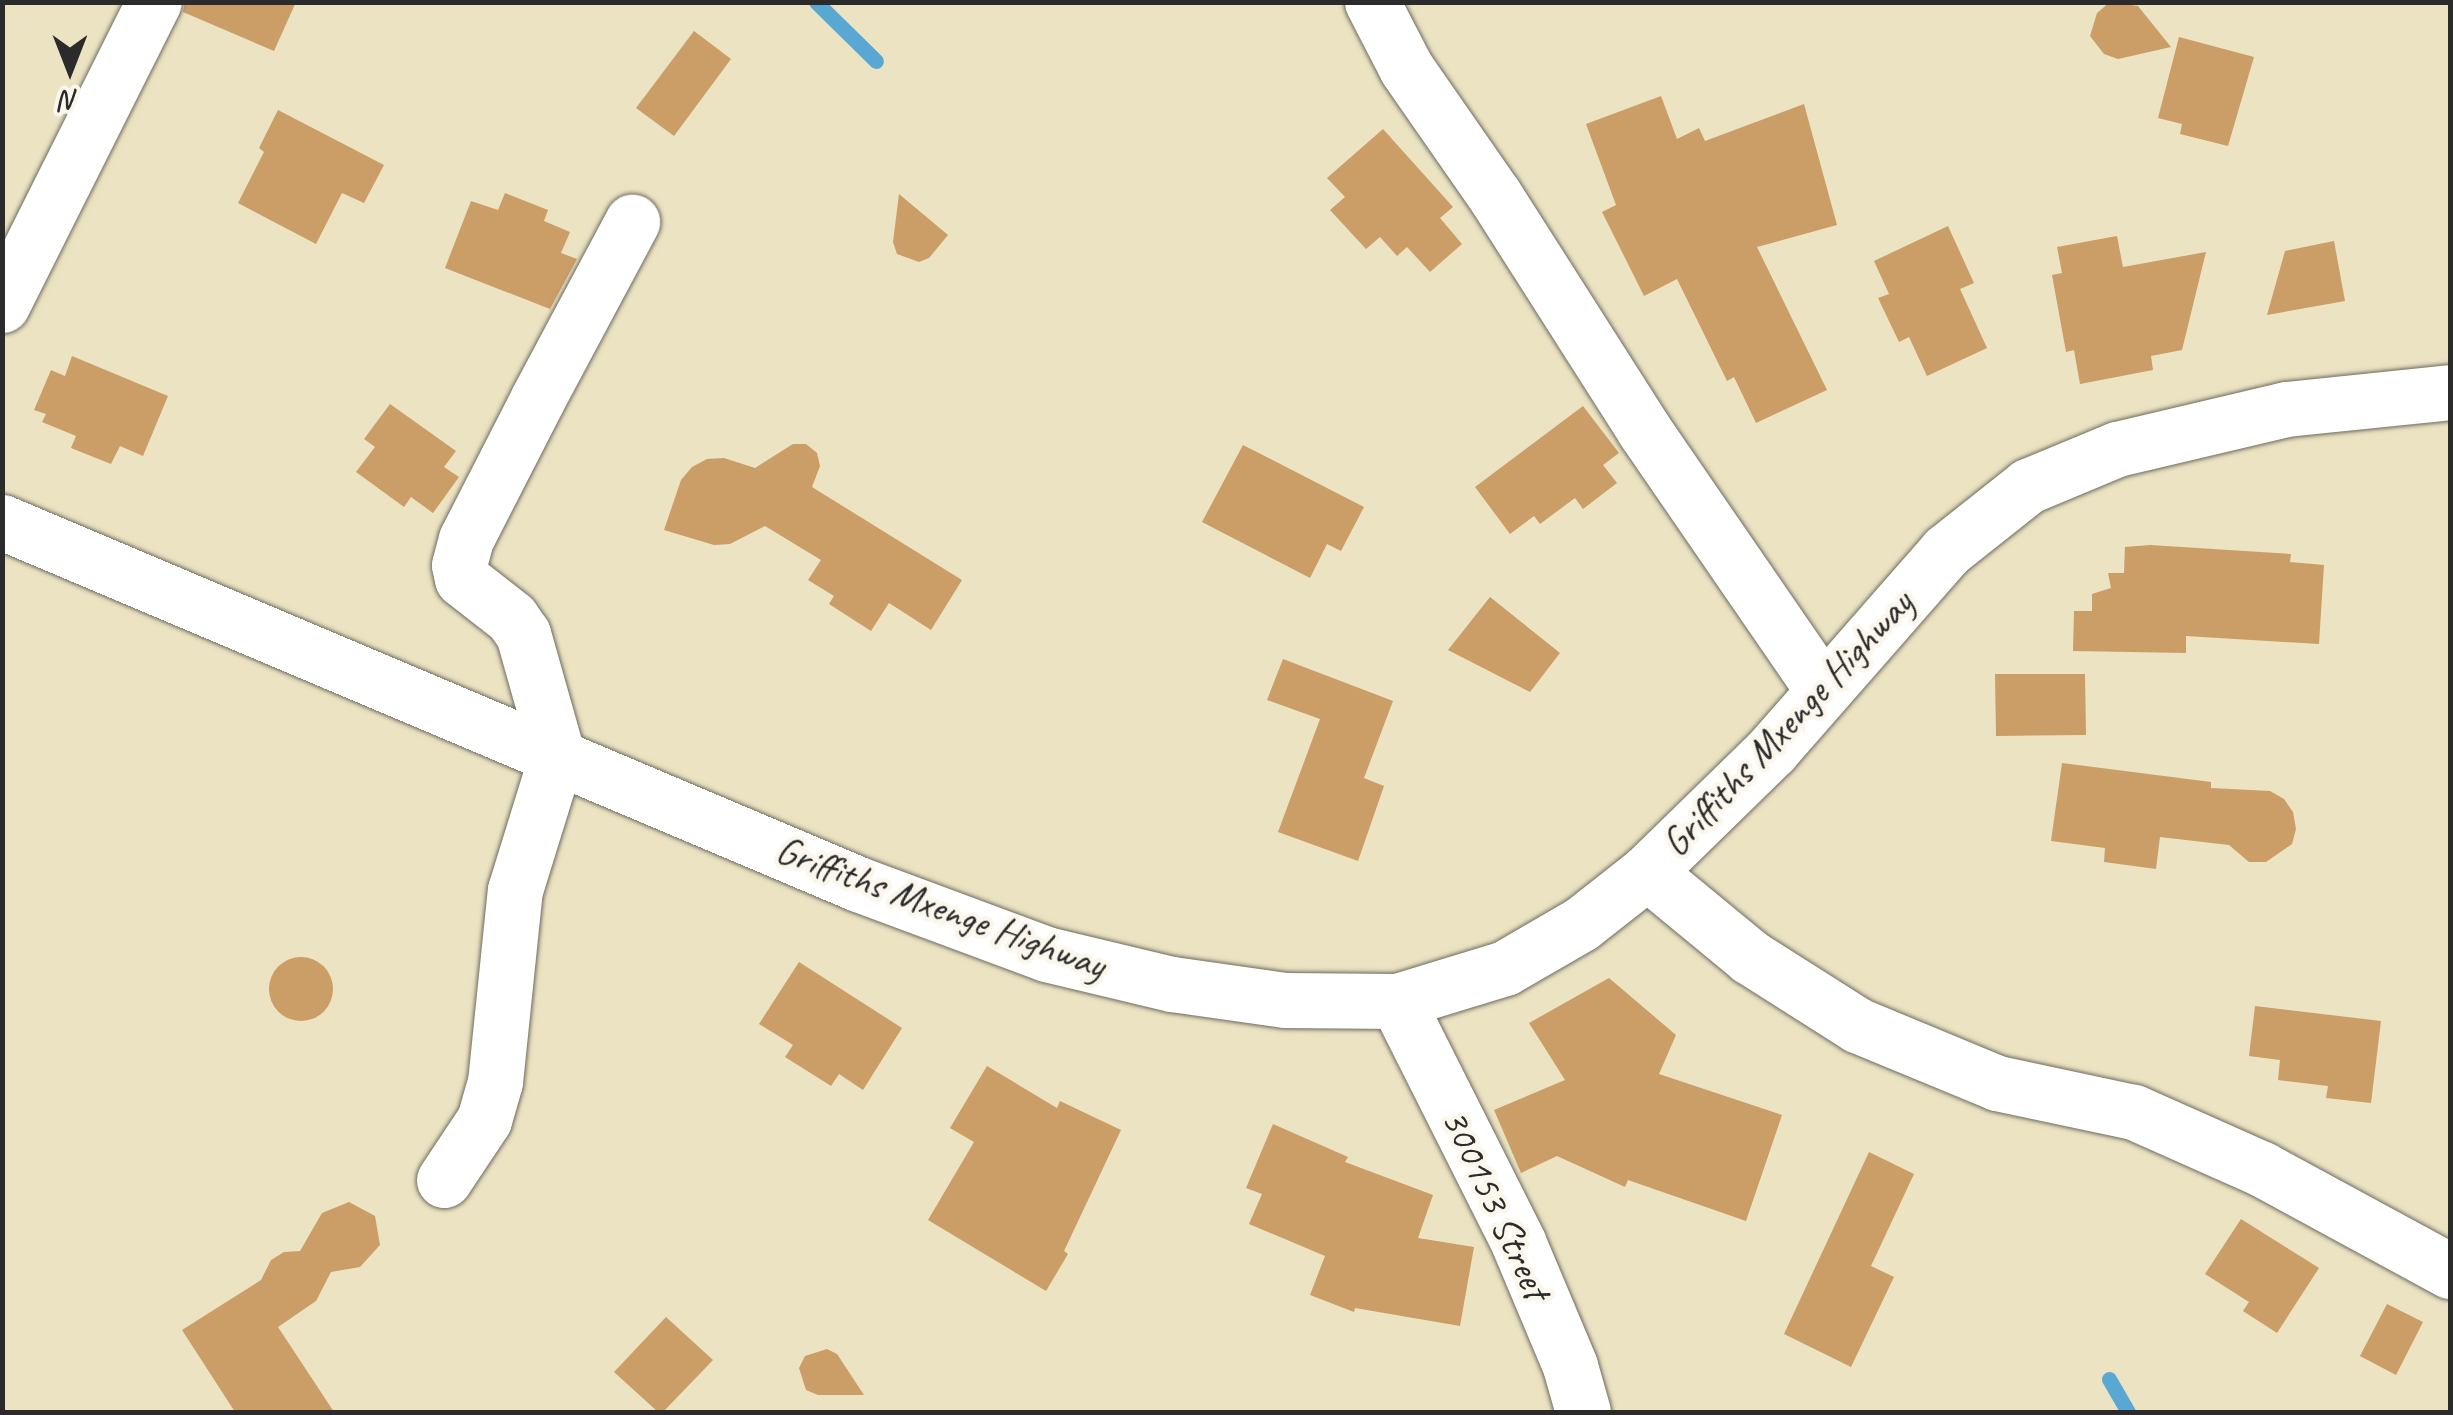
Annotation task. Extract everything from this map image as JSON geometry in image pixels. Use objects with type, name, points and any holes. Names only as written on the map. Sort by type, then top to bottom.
[{"type":"street","points":[[2,305],[154,2]]},
{"type":"street","points":[[1372,2],[1406,68],[1496,196],[1644,430],[1821,688]]},
{"type":"street","points":[[444,1180],[484,1120],[495,1082],[514,890],[557,754],[523,634],[512,618],[462,579],[459,564],[466,539],[632,222]]},
{"type":"street","name":"Griffiths Mxenge Highway","points":[[2,522],[858,884],[1046,954],[1172,984],[1285,1000],[1398,1001],[1505,968],[1581,924],[1647,872],[1772,750],[1821,688],[1946,550],[2028,486],[2118,450],[2286,409],[2450,392]]},
{"type":"street","points":[[1647,872],[1750,957],[1857,1025],[1996,1083],[2134,1112],[2262,1169],[2450,1271]]},
{"type":"street","name":"300153 Street","points":[[1398,1001],[1518,1242],[1570,1366],[1583,1412]]},
{"type":"building","points":[[185,2],[296,2],[274,51],[183,12]]},
{"type":"building","points":[[2110,2],[2138,6],[2171,47],[2118,59],[2104,54],[2090,36],[2097,13]]},
{"type":"building","points":[[694,31],[731,59],[674,136],[636,108]]},
{"type":"building","points":[[2179,37],[2254,57],[2228,146],[2180,134],[2182,124],[2158,118]]},
{"type":"building","points":[[1661,96],[1677,139],[1699,128],[1705,141],[1804,104],[1837,225],[1757,247],[1827,390],[1756,423],[1734,377],[1727,381],[1677,279],[1644,296],[1602,212],[1616,205],[1586,124]]},
{"type":"building","points":[[278,110],[384,165],[364,203],[342,193],[316,244],[238,203],[264,152],[259,148]]},
{"type":"building","points":[[1383,129],[1453,207],[1440,218],[1462,244],[1430,272],[1407,247],[1397,256],[1380,237],[1366,249],[1330,210],[1345,197],[1327,178]]},
{"type":"building","points":[[505,193],[548,210],[544,221],[570,232],[561,253],[577,259],[550,309],[445,268],[471,201],[498,210]]},
{"type":"building","points":[[899,194],[948,235],[929,258],[919,262],[897,254],[893,242]]},
{"type":"building","points":[[1948,226],[1974,283],[1960,289],[1987,348],[1927,376],[1909,337],[1899,342],[1878,298],[1889,294],[1874,261]]},
{"type":"building","points":[[2117,236],[2123,267],[2206,252],[2182,350],[2151,356],[2153,370],[2080,384],[2074,350],[2066,352],[2052,275],[2062,273],[2057,247]]},
{"type":"building","points":[[2334,241],[2345,301],[2267,315],[2285,251]]},
{"type":"building","points":[[72,356],[168,396],[143,456],[120,446],[111,464],[71,448],[76,436],[42,422],[46,414],[34,410],[51,370],[65,376]]},
{"type":"building","points":[[390,404],[456,451],[444,467],[459,477],[433,513],[411,497],[404,507],[356,472],[375,447],[364,439]]},
{"type":"building","points":[[1583,406],[1619,453],[1603,465],[1617,483],[1583,509],[1575,498],[1540,524],[1534,516],[1510,534],[1475,487]]},
{"type":"building","points":[[793,444],[806,444],[817,453],[820,466],[812,487],[962,580],[931,630],[889,603],[871,631],[829,604],[834,596],[808,580],[821,560],[765,526],[730,544],[714,545],[664,530],[681,480],[692,467],[707,459],[724,458],[755,468]]},
{"type":"building","points":[[1243,445],[1364,507],[1341,551],[1327,544],[1310,578],[1202,522]]},
{"type":"building","points":[[2150,545],[2291,554],[2290,562],[2324,565],[2319,644],[2186,636],[2186,653],[2073,651],[2074,611],[2092,611],[2092,594],[2111,588],[2108,573],[2124,573],[2125,547]]},
{"type":"building","points":[[1490,597],[1560,653],[1530,692],[1448,650]]},
{"type":"building","points":[[1283,659],[1393,701],[1364,778],[1384,786],[1358,861],[1278,832],[1320,719],[1267,700]]},
{"type":"building","points":[[1995,674],[2085,674],[2086,735],[1996,736]]},
{"type":"building","points":[[2062,763],[2211,782],[2211,788],[2270,791],[2284,799],[2293,812],[2296,829],[2292,844],[2266,862],[2249,862],[2229,845],[2160,837],[2156,869],[2104,862],[2105,848],[2051,841]]},
{"type":"building","points":[[301,957],[324,966],[333,989],[324,1012],[301,1021],[278,1012],[269,989],[278,966]]},
{"type":"building","points":[[799,962],[902,1028],[863,1090],[839,1074],[831,1086],[785,1057],[793,1045],[759,1024]]},
{"type":"building","points":[[1609,978],[1676,1035],[1659,1074],[1782,1115],[1746,1221],[1628,1180],[1625,1187],[1557,1156],[1521,1173],[1494,1110],[1565,1080],[1529,1023]]},
{"type":"building","points":[[2255,1006],[2381,1021],[2371,1103],[2326,1098],[2328,1086],[2278,1080],[2280,1060],[2249,1056]]},
{"type":"building","points":[[987,1066],[1057,1108],[1060,1101],[1121,1130],[1064,1251],[1068,1254],[1046,1291],[928,1220],[974,1142],[950,1128]]},
{"type":"building","points":[[1273,1124],[1348,1157],[1345,1162],[1433,1195],[1418,1238],[1474,1247],[1460,1326],[1355,1308],[1354,1312],[1310,1295],[1325,1256],[1249,1224],[1262,1194],[1246,1188]]},
{"type":"building","points":[[1869,1152],[1914,1174],[1871,1266],[1894,1277],[1851,1367],[1784,1334]]},
{"type":"building","points":[[349,1202],[375,1216],[380,1245],[360,1267],[331,1272],[316,1301],[278,1327],[334,1412],[235,1412],[182,1330],[261,1280],[271,1260],[284,1252],[300,1251],[322,1213]]},
{"type":"building","points":[[2241,1219],[2319,1268],[2277,1333],[2243,1311],[2249,1302],[2205,1274]]},
{"type":"building","points":[[2387,1304],[2423,1322],[2396,1375],[2360,1356]]},
{"type":"building","points":[[666,1317],[713,1360],[663,1412],[658,1412],[614,1372]]},
{"type":"building","points":[[827,1349],[837,1354],[864,1395],[818,1395],[806,1390],[799,1368],[805,1356]]},
{"type":"waterway","points":[[816,2],[876,61]]},
{"type":"waterway","points":[[2109,1379],[2128,1412]]}]
